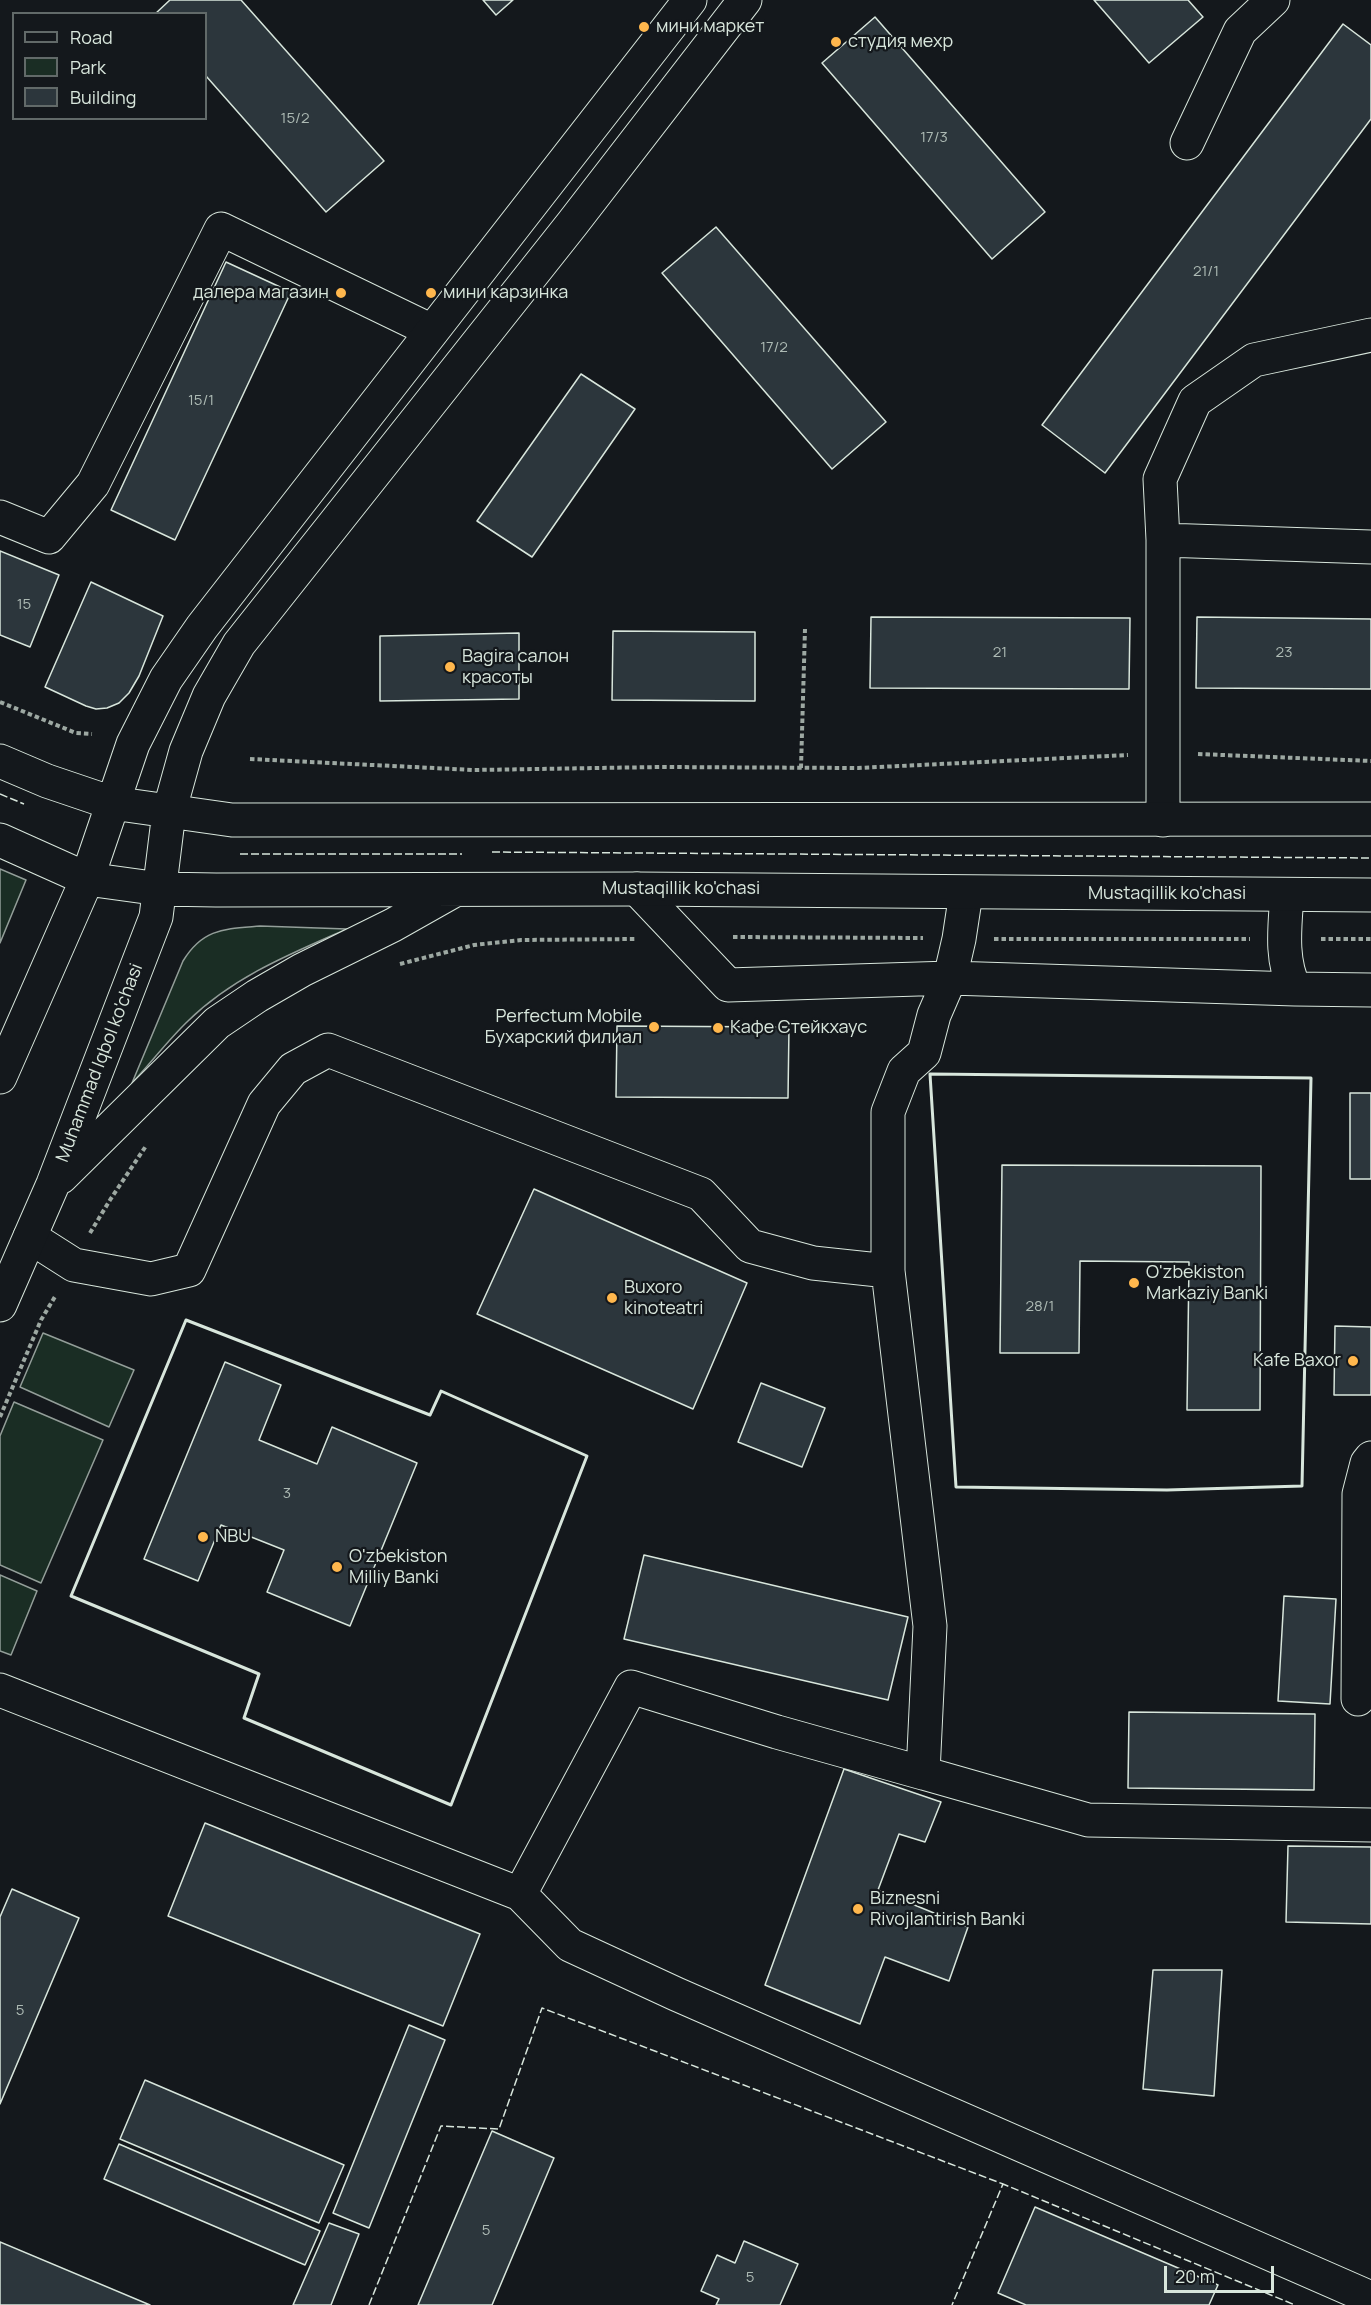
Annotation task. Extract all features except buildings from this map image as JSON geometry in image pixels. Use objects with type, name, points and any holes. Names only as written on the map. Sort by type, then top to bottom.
[{"type":"main road","points":[[0,1077],[87,879],[133,744],[166,679],[183,653],[690,0]]},
{"type":"main road","name":"Muhammad Iqbol ko'chasi","points":[[0,1305],[53,1184],[156,916],[169,812],[186,751],[209,696],[239,644],[572,224],[745,0]]},
{"type":"main road","points":[[1187,143],[1240,32],[1273,0]]},
{"type":"main road","points":[[0,517],[49,537],[93,484],[221,229],[432,331]]},
{"type":"main road","points":[[1163,820],[1163,540],[1160,479],[1195,401],[1254,360],[1371,335]]},
{"type":"main road","points":[[1163,540],[1371,547]]},
{"type":"main road","points":[[0,761],[112,803],[232,820],[1371,819]]},
{"type":"main road","name":"Mustaqillik ko'chasi","points":[[0,840],[87,879],[160,889],[637,888],[1371,895]]},
{"type":"main road","points":[[53,1184],[217,1023],[302,970],[393,925],[458,888]]},
{"type":"main road","points":[[637,888],[729,985],[950,978],[1371,990]]},
{"type":"main road","points":[[922,1773],[930,1626],[888,1271],[888,1112],[904,1071],[924,1053],[934,1015],[950,978],[966,892]]},
{"type":"main road","points":[[1287,895],[1283,939],[1290,980],[1295,988]]},
{"type":"main road","points":[[30,1237],[74,1265],[151,1279],[189,1270],[264,1104],[293,1069],[328,1050],[701,1194],[750,1246],[813,1263],[888,1271]]},
{"type":"main road","points":[[1358,1699],[1359,1494],[1367,1463],[1371,1458]]},
{"type":"main road","points":[[520,1894],[631,1687],[777,1732],[1088,1820],[1371,1825]]},
{"type":"main road","points":[[1,1693],[520,1894],[570,1946],[1371,2298]]},
{"type":"path","points":[[801,768],[805,630]]},
{"type":"path","points":[[0,702],[76,733],[92,734]]},
{"type":"path","points":[[250,759],[474,770],[649,767],[858,768],[1163,753],[1371,761]]},
{"type":"path","points":[[389,968],[453,949],[521,940],[684,937],[1371,939]]},
{"type":"path","points":[[0,1417],[41,1320],[110,1200],[149,1142]]},
{"type":"green space","points":[[0,869],[26,880],[0,943]]},
{"type":"green space","points":[[260,926],[347,929],[263,968],[205,1005],[181,1028],[132,1083],[183,961],[191,950],[207,936],[216,932]]},
{"type":"green space","points":[[43,1333],[134,1370],[109,1427],[20,1387]]},
{"type":"green space","points":[[14,1402],[103,1440],[41,1583],[0,1565],[0,1436]]},
{"type":"green space","points":[[0,1575],[37,1591],[11,1655],[0,1651]]},
{"type":"fence","points":[[0,794],[24,804]]},
{"type":"fence","points":[[492,852],[1371,858]]},
{"type":"fence","points":[[240,854],[462,854]]},
{"type":"fence","points":[[369,2305],[441,2126],[499,2129],[542,2008],[1003,2184],[952,2305]]},
{"type":"fence","points":[[1002,2186],[1003,2184],[1295,2305]]},
{"type":"wall","points":[[930,1074],[1311,1078],[1302,1486],[1167,1490],[956,1487],[930,1074]]},
{"type":"wall","points":[[186,1320],[430,1415],[441,1391],[587,1456],[451,1805],[244,1718],[259,1674],[71,1596],[186,1320]]},
{"type":"place","name":"мини маркет","points":[[644,27]]},
{"type":"place","name":"студия мехр","points":[[836,42]]},
{"type":"place","name":"далера магазин","points":[[341,293]]},
{"type":"place","name":"мини карзинка","points":[[431,293]]},
{"type":"place","name":"Bagira салон красоты","points":[[450,667]]},
{"type":"place","name":"Perfectum Mobile Бухарский филиал","points":[[654,1027]]},
{"type":"place","name":"Кафе Стейкхаус","points":[[718,1028]]},
{"type":"place","name":"O'zbekiston Markaziy Banki","points":[[1134,1283]]},
{"type":"place","name":"Buxoro kinoteatri","points":[[612,1298]]},
{"type":"place","name":"Kafe Baxor","points":[[1353,1361]]},
{"type":"place","name":"NBU","points":[[203,1537]]},
{"type":"place","name":"O'zbekiston Milliy Banki","points":[[337,1567]]},
{"type":"place","name":"Biznesni Rivojlantirish Banki","points":[[858,1909]]}]
